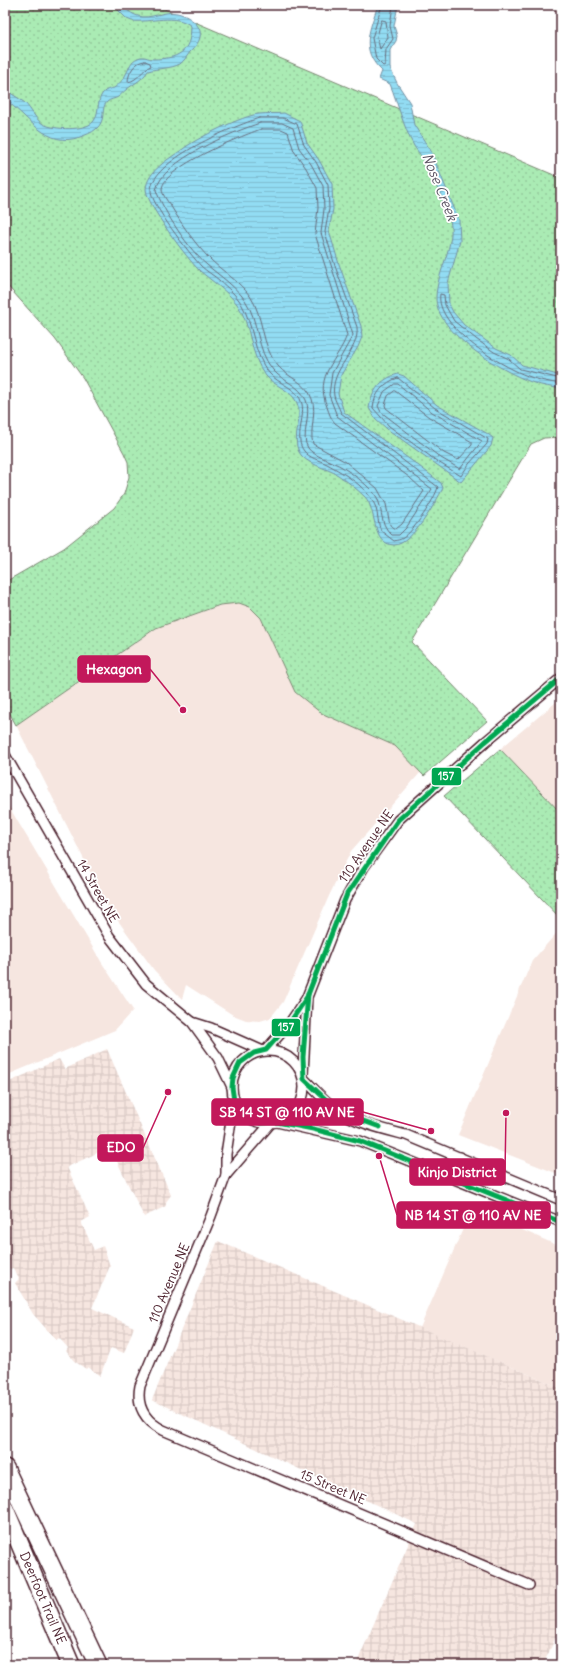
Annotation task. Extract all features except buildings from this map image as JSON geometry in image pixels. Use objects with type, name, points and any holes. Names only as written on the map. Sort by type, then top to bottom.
[{"type":"highway","points":[[5,1468],[98,1665]]},
{"type":"highway","name":"Deerfoot Trail NE","points":[[5,1509],[71,1665]]},
{"type":"street","name":"110 Avenue NE","points":[[264,1051],[289,1024],[307,997],[348,894],[364,867],[398,820],[485,742],[561,678]]},
{"type":"street","name":"14 Street NE","points":[[5,755],[109,936],[146,984],[192,1022],[218,1058],[232,1087]]},
{"type":"street","name":"110 Avenue NE","points":[[303,1077],[307,997]]},
{"type":"street","name":"14 Street NE","points":[[192,1022],[264,1051]]},
{"type":"street","points":[[561,1200],[406,1135],[384,1129],[344,1114],[335,1108],[303,1077],[297,1065],[289,1057],[278,1052],[264,1051],[251,1055],[240,1063],[234,1074],[232,1087],[234,1101],[245,1116],[261,1123],[274,1123],[360,1141],[561,1222]]},
{"type":"street","points":[[274,1123],[288,1118],[296,1111],[302,1101],[304,1091],[303,1077]]},
{"type":"street","name":"110 Avenue NE","points":[[226,1176],[226,1154],[234,1101]]},
{"type":"street","name":"110 Avenue NE","points":[[139,1400],[140,1386],[226,1176],[274,1123]]},
{"type":"street","points":[[422,1167],[440,1167],[450,1164],[460,1157]]},
{"type":"street","name":"15 Street NE","points":[[139,1400],[146,1418],[151,1423],[163,1430],[529,1585]]},
{"type":"shaded area","points":[[228,603],[239,603],[250,607],[261,618],[295,692],[321,713],[395,746],[421,772],[351,851],[329,896],[283,1002],[270,1018],[260,1021],[246,1020],[233,1015],[186,985],[182,999],[154,970],[108,907],[16,725],[158,627]]},
{"type":"shaded area","points":[[561,698],[561,813],[500,749]]},
{"type":"shaded area","points":[[5,800],[102,963],[133,1010],[115,1030],[5,1076]]},
{"type":"shaded area","points":[[561,928],[561,1175],[458,1135],[532,961]]},
{"type":"shaded area","points":[[107,1049],[171,1195],[166,1202],[166,1206],[144,1217],[110,1147],[67,1167],[90,1217],[81,1222],[94,1250],[103,1246],[110,1266],[92,1308],[134,1327],[124,1353],[111,1348],[100,1376],[88,1367],[86,1369],[74,1361],[66,1351],[68,1348],[59,1338],[56,1340],[33,1314],[15,1283],[19,1279],[13,1268],[10,1269],[5,1256],[5,1084],[59,1059],[65,1069]]},
{"type":"shaded area","points":[[472,1208],[561,1247],[561,1388],[420,1328]]},
{"type":"shaded area","points":[[218,1241],[561,1388],[561,1626],[543,1665],[356,1665],[417,1524],[152,1400]]},
{"type":"green space","points":[[5,5],[155,5],[561,178],[561,437],[544,438],[531,444],[412,642],[487,721],[424,776],[395,746],[321,713],[295,692],[261,618],[250,607],[239,603],[220,605],[156,628],[16,725],[5,705],[5,582],[64,548],[114,508],[124,494],[129,477],[128,462],[124,453],[83,378],[55,339],[5,283]]},
{"type":"green space","points":[[500,749],[561,813],[561,919],[444,796]]},
{"type":"water","points":[[113,5],[120,6],[135,15],[143,17],[172,12],[181,14],[189,18],[197,25],[200,33],[199,39],[196,45],[180,64],[172,67],[148,71],[141,79],[117,98],[107,102],[104,107],[101,122],[93,132],[68,140],[57,139],[48,135],[30,122],[5,100],[5,89],[25,103],[43,124],[69,129],[83,127],[93,122],[96,118],[100,97],[103,93],[114,88],[121,81],[133,61],[142,57],[162,59],[176,56],[181,53],[188,43],[191,26],[185,22],[170,19],[132,21],[127,19]]},
{"type":"water","name":"Nose Creek","points":[[378,5],[398,5],[394,26],[397,36],[396,41],[390,50],[390,68],[397,83],[410,103],[414,125],[431,151],[459,220],[460,241],[448,283],[449,304],[453,312],[464,325],[496,348],[511,355],[522,365],[561,376],[561,389],[544,386],[521,378],[490,361],[473,350],[459,337],[447,324],[439,311],[436,297],[437,287],[450,239],[450,220],[437,187],[410,138],[390,84],[379,79],[382,71],[375,63],[371,55],[368,39]]},
{"type":"water","points":[[284,113],[300,121],[307,143],[319,160],[332,184],[333,209],[329,231],[361,326],[362,337],[358,347],[341,375],[338,394],[344,412],[419,466],[441,483],[443,488],[435,503],[416,531],[401,543],[394,545],[381,539],[375,525],[369,502],[365,497],[338,475],[311,463],[299,452],[296,440],[299,415],[297,403],[291,394],[270,380],[260,368],[242,312],[237,304],[200,271],[186,256],[160,219],[153,207],[146,189],[150,176],[160,166],[198,139],[242,118],[259,114]]},
{"type":"water","points":[[398,374],[404,376],[437,405],[493,438],[491,446],[461,482],[387,429],[375,418],[369,408],[372,396],[378,386],[386,379]]},
{"type":"transit line","name":"157","points":[[561,678],[485,742],[398,820],[347,894],[307,997],[289,1024],[266,1050],[254,1053],[240,1063],[233,1078],[232,1087],[234,1101],[239,1109],[253,1120],[261,1123],[277,1122],[313,1129],[360,1141],[561,1222]]},
{"type":"transit line","name":"157","points":[[308,994],[303,1057],[304,1079],[335,1108],[344,1114],[380,1127]]},
{"type":"place","name":"Hexagon","points":[[183,710]]},
{"type":"place","name":"EDO","points":[[168,1092]]},
{"type":"place","name":"Kinjo District","points":[[506,1113]]},
{"type":"place","name":"SB 14 ST @ 110 AV NE","points":[[431,1131]]},
{"type":"place","name":"NB 14 ST @ 110 AV NE","points":[[379,1156]]}]
